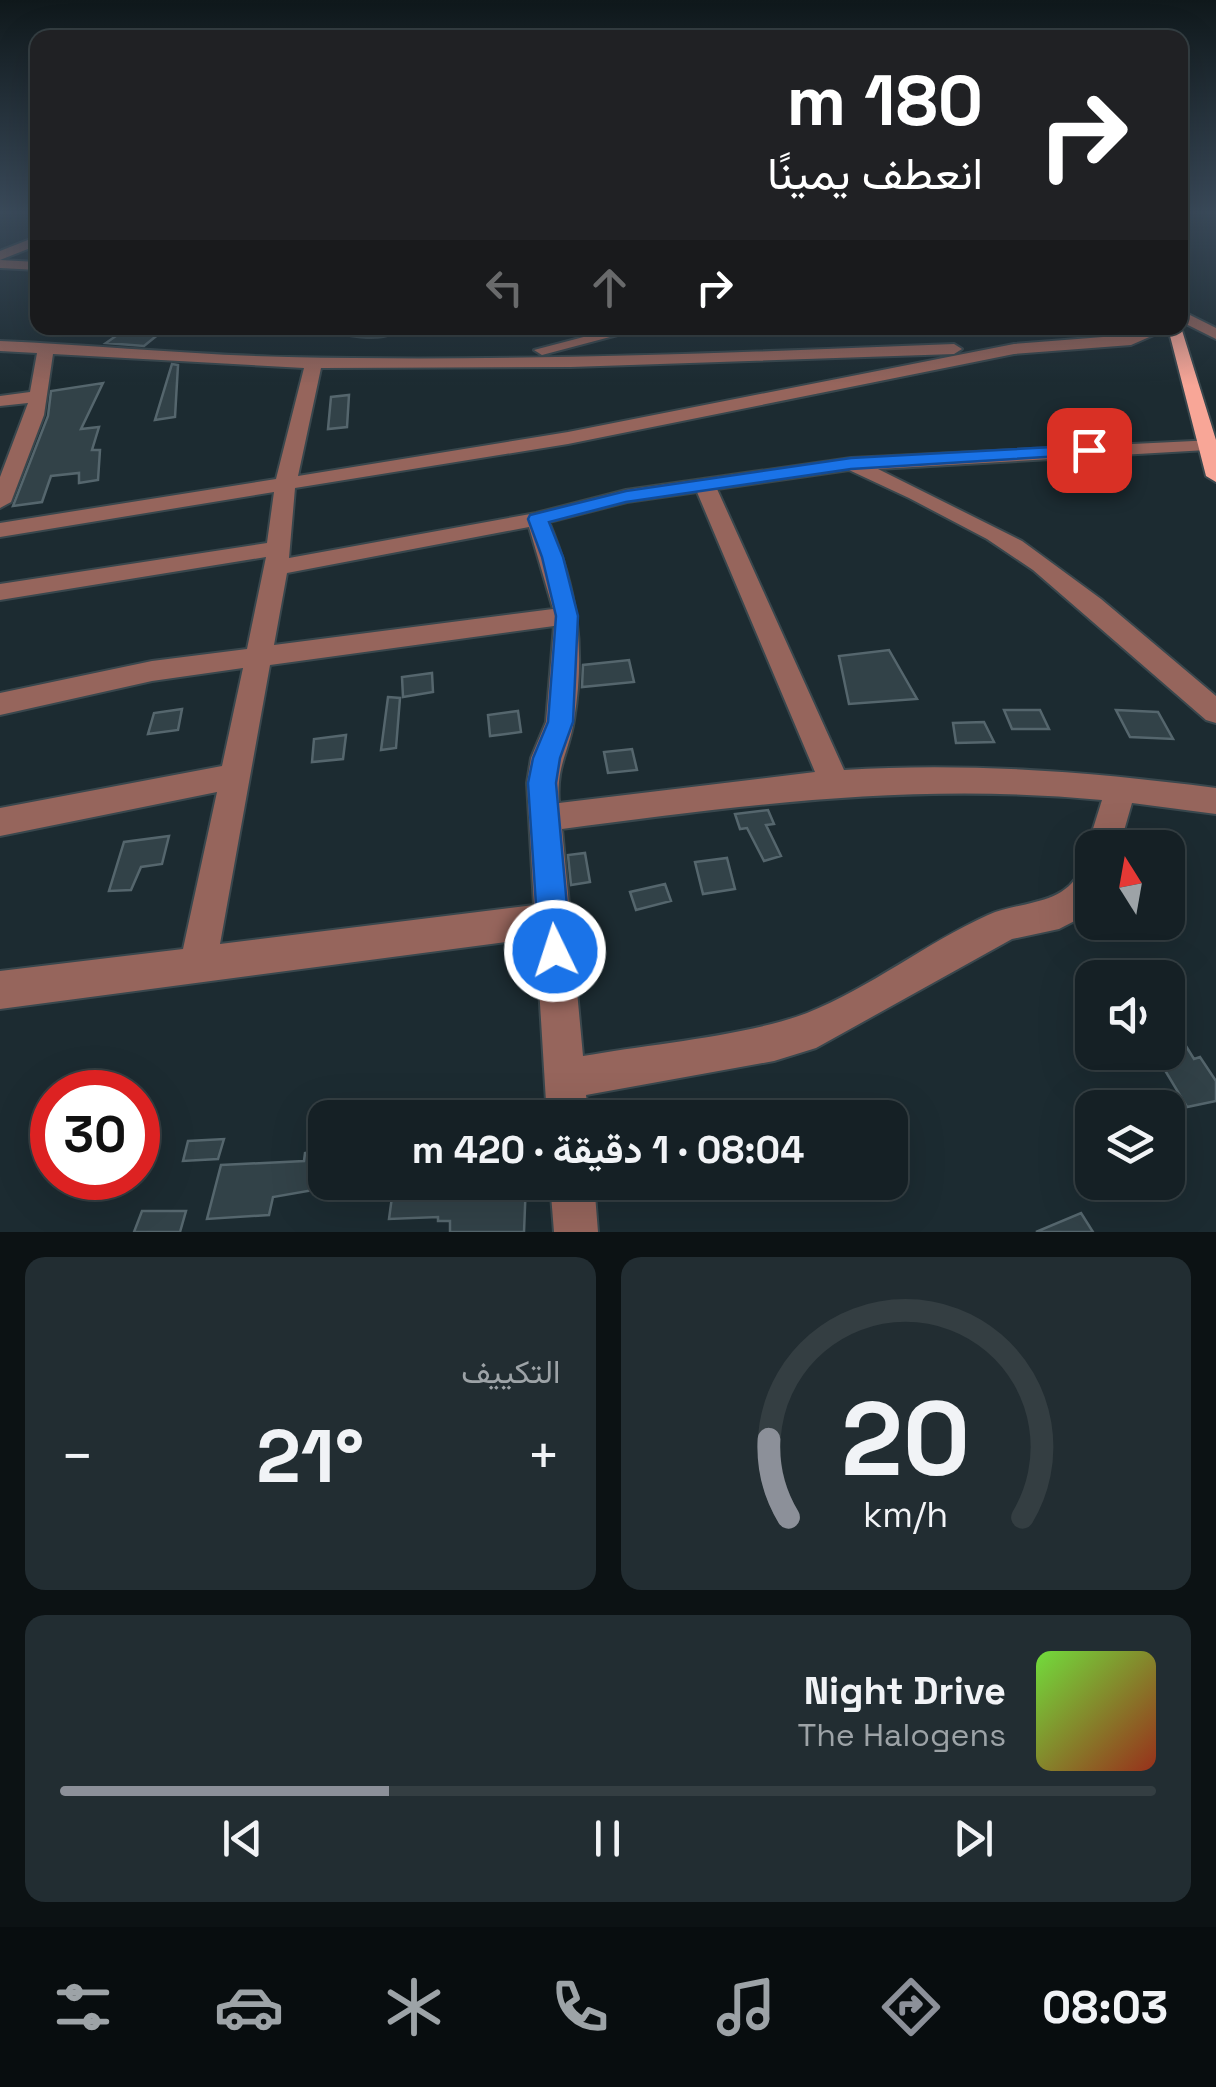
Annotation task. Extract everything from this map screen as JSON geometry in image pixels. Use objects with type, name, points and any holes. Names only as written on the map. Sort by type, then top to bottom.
[{"type":"main road","points":[[1178,335],[1216,476]]},
{"type":"street","points":[[1188,319],[1216,334]]},
{"type":"street","points":[[3,347],[33,335]]},
{"type":"street","points":[[372,362],[384,335]]},
{"type":"street","points":[[498,361],[607,335]]},
{"type":"street","points":[[1100,335],[1132,340]]},
{"type":"street","points":[[3,347],[189,359],[734,359],[1014,349],[1132,340],[1144,335]]},
{"type":"street","points":[[0,502],[10,452],[38,396],[46,349]]},
{"type":"street","points":[[1,533],[568,438],[1014,349]]},
{"type":"street","points":[[198,964],[277,558],[285,486],[314,361]]},
{"type":"street","points":[[0,401],[38,396]]},
{"type":"street","points":[[0,592],[277,558],[538,519],[626,496],[851,464],[1207,444]]},
{"type":"street","points":[[851,464],[960,515],[1076,589],[1216,712]]},
{"type":"street","points":[[704,486],[835,783]]},
{"type":"street","points":[[538,519],[567,616],[560,722],[546,758],[542,783],[567,1100]]},
{"type":"street","points":[[0,704],[135,674],[567,616]]},
{"type":"street","points":[[0,822],[234,776]]},
{"type":"street","points":[[545,818],[835,783],[994,779],[1121,787],[1216,801]]},
{"type":"street","points":[[1108,830],[1121,787]]},
{"type":"street","points":[[565,1079],[774,1042],[816,1029],[981,936],[1075,905]]},
{"type":"street","points":[[0,990],[552,919]]},
{"type":"street","points":[[573,1200],[576,1232]]},
{"type":"building","points":[[117,335],[158,335],[144,346],[106,343]]},
{"type":"building","points":[[172,364],[178,365],[175,417],[155,420]]},
{"type":"building","points":[[103,383],[81,429],[99,427],[92,450],[100,450],[98,480],[79,483],[79,473],[51,476],[42,502],[13,506],[48,416],[51,391]]},
{"type":"building","points":[[349,395],[347,427],[328,429],[331,397]]},
{"type":"building","points":[[889,650],[917,699],[849,704],[839,656]]},
{"type":"building","points":[[629,660],[634,682],[582,687],[583,665]]},
{"type":"building","points":[[432,673],[433,692],[403,697],[402,677]]},
{"type":"building","points":[[388,697],[400,698],[396,748],[381,750]]},
{"type":"building","points":[[182,709],[178,730],[148,734],[154,713]]},
{"type":"building","points":[[1004,710],[1040,710],[1049,729],[1012,729]]},
{"type":"building","points":[[1116,710],[1158,712],[1173,739],[1130,737]]},
{"type":"building","points":[[518,711],[521,732],[490,736],[488,715]]},
{"type":"building","points":[[984,722],[994,742],[956,743],[953,723]]},
{"type":"building","points":[[346,735],[343,759],[312,762],[314,739]]},
{"type":"building","points":[[632,749],[637,770],[608,773],[604,752]]},
{"type":"building","points":[[768,810],[774,824],[766,825],[781,856],[764,861],[747,828],[740,829],[735,814]]},
{"type":"building","points":[[169,836],[162,864],[141,867],[131,890],[109,891],[124,842]]},
{"type":"building","points":[[585,853],[590,882],[571,885],[568,855]]},
{"type":"building","points":[[727,858],[735,889],[703,894],[695,862]]},
{"type":"building","points":[[665,884],[671,901],[636,910],[630,892]]},
{"type":"building","points":[[1185,1044],[1194,1059],[1200,1057],[1216,1081],[1216,1101],[1187,1107],[1185,1090],[1177,1090],[1165,1070],[1185,1070]]},
{"type":"building","points":[[224,1139],[218,1159],[183,1161],[188,1141]]},
{"type":"building","points":[[308,1152],[308,1191],[273,1197],[269,1215],[207,1219],[221,1165],[304,1161]]},
{"type":"building","points":[[392,1200],[525,1200],[524,1232],[450,1232],[450,1221],[438,1221],[438,1217],[389,1219]]},
{"type":"building","points":[[142,1211],[186,1211],[180,1232],[134,1232]]},
{"type":"building","points":[[1081,1213],[1093,1232],[1036,1232]]},
{"type":"route","points":[[555,951],[542,783],[546,758],[560,722],[567,616],[538,519],[626,496],[851,464],[1089,450]]}]
